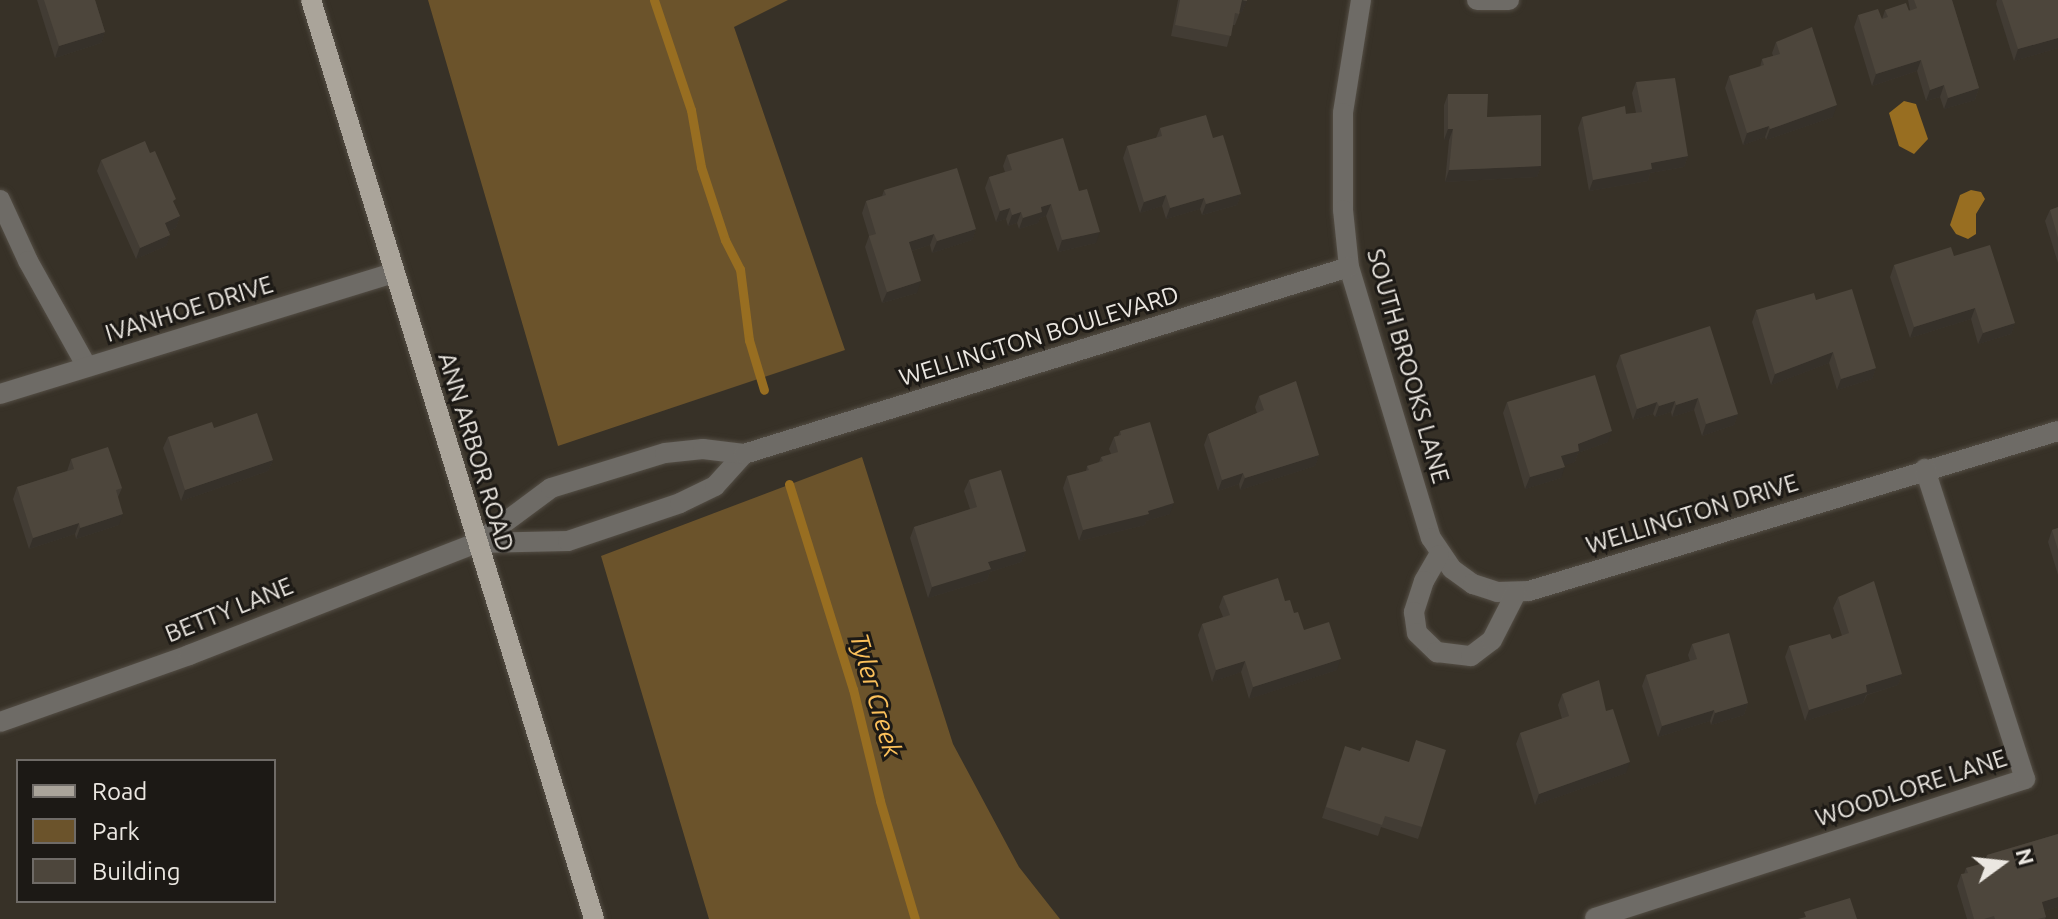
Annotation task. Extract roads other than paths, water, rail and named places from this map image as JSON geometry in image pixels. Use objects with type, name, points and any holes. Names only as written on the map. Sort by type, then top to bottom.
[{"type":"main road","name":"ANN ARBOR ROAD","points":[[311,0],[594,919]]},
{"type":"street","name":"SOUTH BROOKS LANE","points":[[1361,0],[1343,113],[1343,210],[1349,267],[1431,538],[1439,555],[1473,584]]},
{"type":"street","points":[[1477,0],[1509,0]]},
{"type":"street","points":[[0,200],[28,261],[87,367]]},
{"type":"street","name":"WELLINGTON BOULEVARD","points":[[477,543],[551,488],[665,453],[703,449],[744,454],[1349,267]]},
{"type":"street","name":"IVANHOE DRIVE","points":[[0,394],[393,273]]},
{"type":"street","name":"WELLINGTON DRIVE","points":[[1473,584],[1497,592],[1516,593],[2058,431]]},
{"type":"street","points":[[477,543],[568,541],[680,503],[715,486],[744,454]]},
{"type":"street","name":"WOODLORE LANE","points":[[1595,918],[2025,779],[1925,469]]},
{"type":"street","name":"BETTY LANE","points":[[0,722],[189,655],[477,543]]},
{"type":"street","points":[[1439,555],[1424,581],[1414,612],[1417,633],[1437,652],[1471,656],[1492,640],[1516,593]]},
{"type":"waterway","name":"Tyler Creek","points":[[654,0],[691,110],[701,167],[725,240],[740,269],[749,340],[764,390]]},
{"type":"waterway","name":"Tyler Creek","points":[[789,484],[853,689],[880,801],[915,919]]}]
